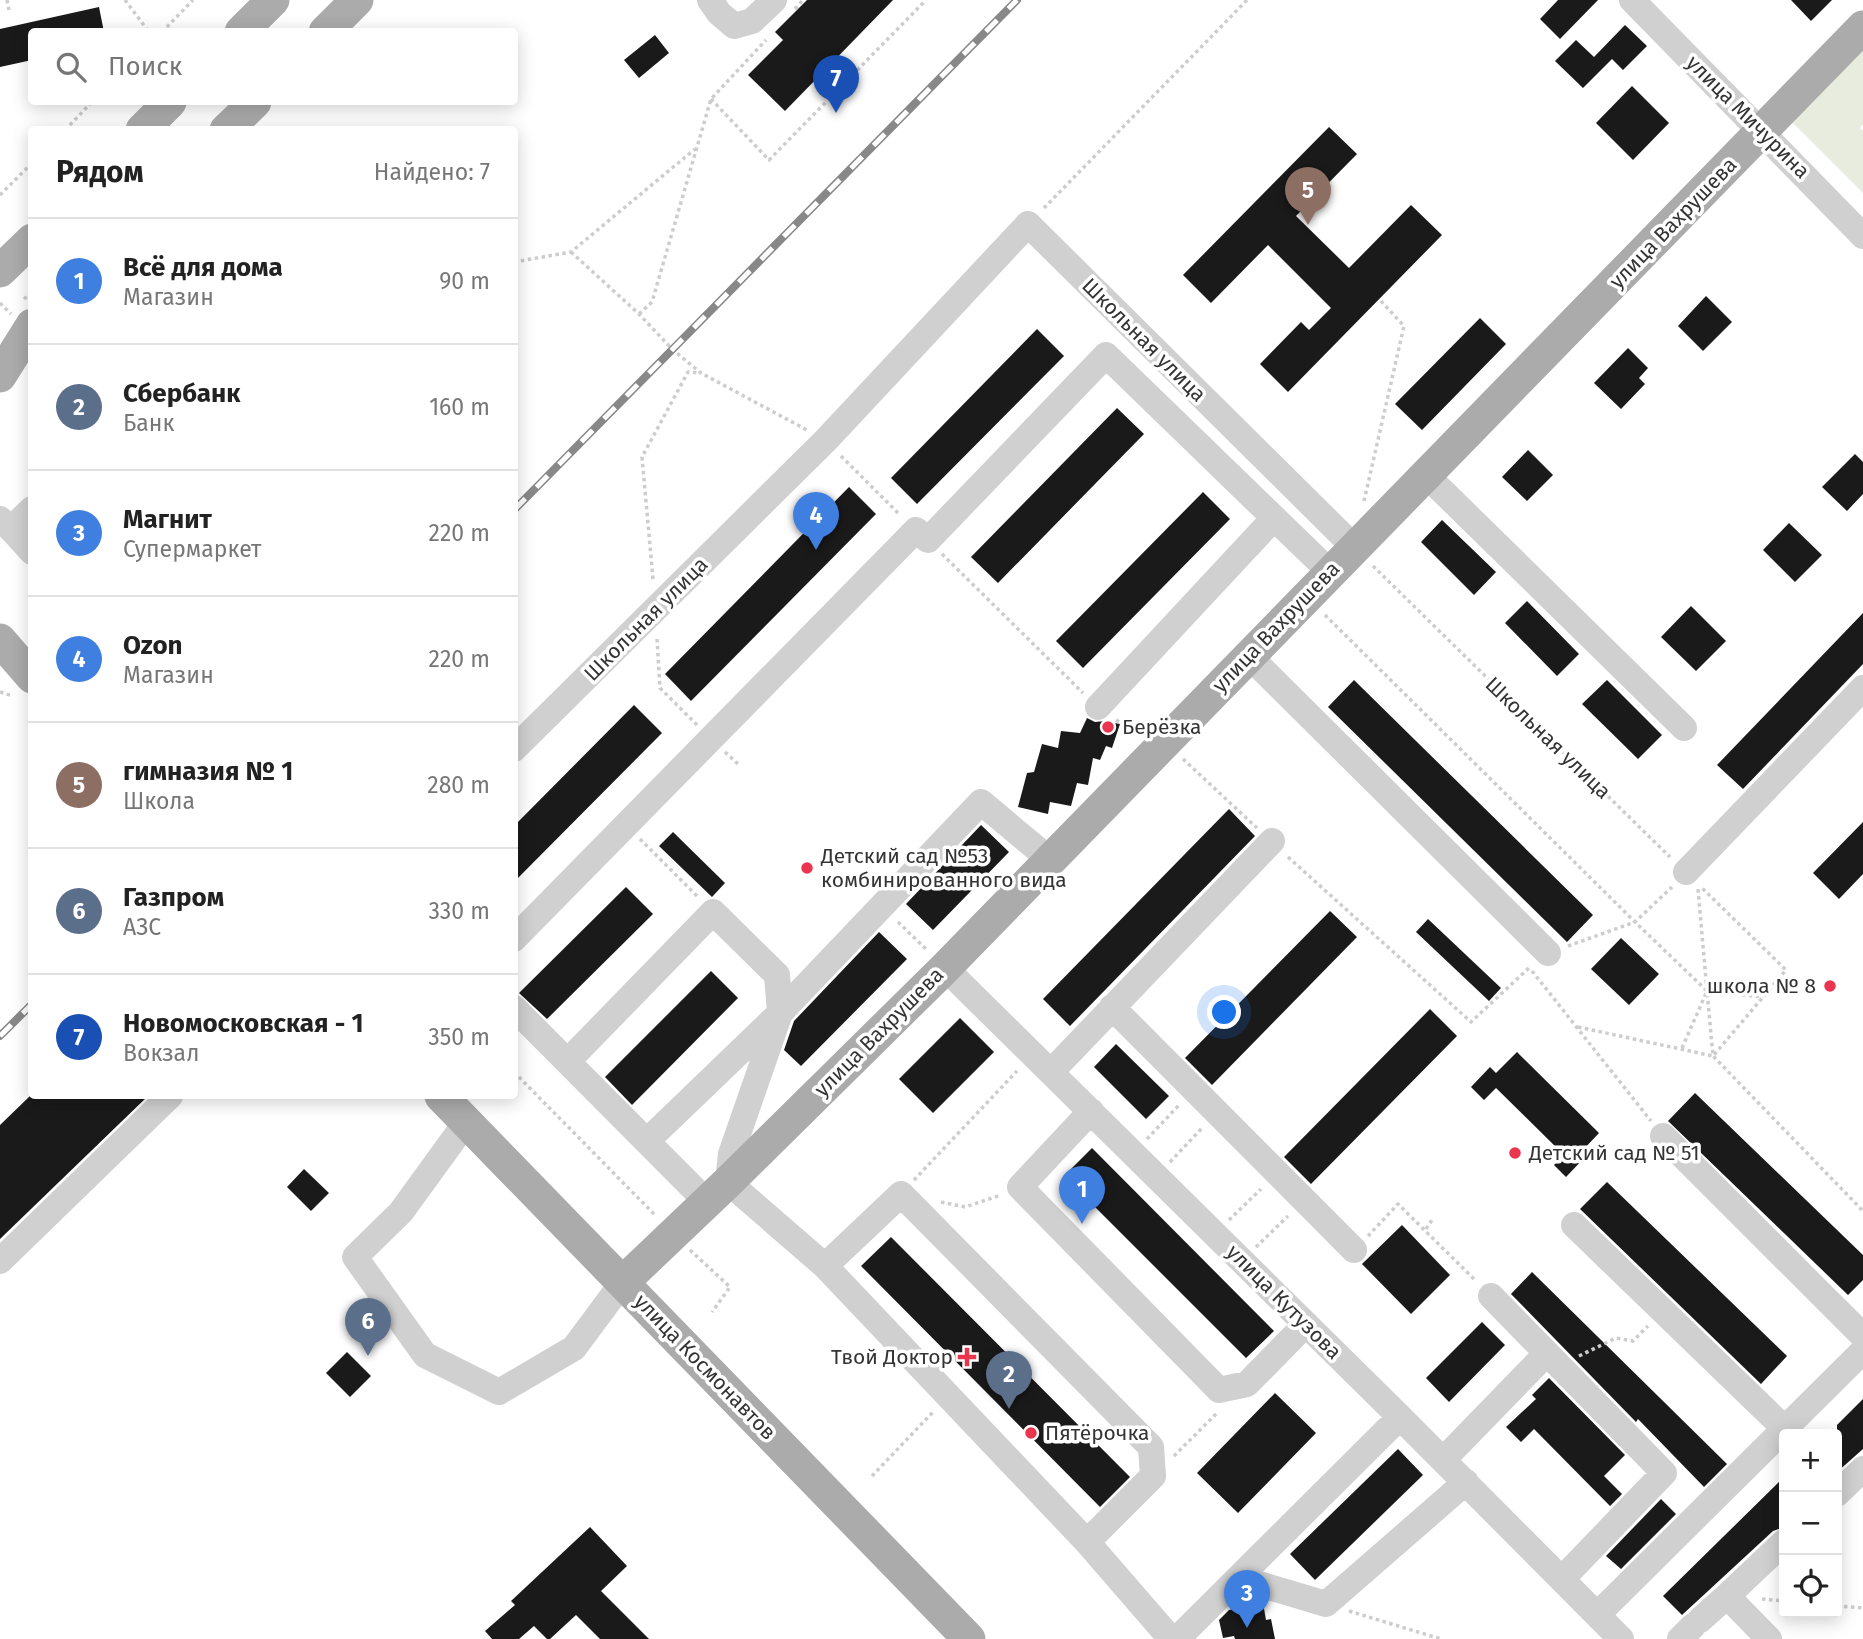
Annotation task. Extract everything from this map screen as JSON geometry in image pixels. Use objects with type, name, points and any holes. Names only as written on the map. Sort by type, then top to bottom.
[{"type":"main road","points":[[245,28],[273,0]]},
{"type":"main road","points":[[329,28],[357,0]]},
{"type":"main road","name":"улица Вахрушева","points":[[623,1282],[944,968],[1863,27]]},
{"type":"main road","points":[[146,126],[167,105]]},
{"type":"main road","points":[[230,126],[252,105]]},
{"type":"main road","points":[[0,271],[28,244]]},
{"type":"main road","points":[[0,376],[28,331]]},
{"type":"main road","name":"улица Космонавтов","points":[[444,1099],[968,1639]]},
{"type":"street","points":[[710,0],[719,13],[734,26],[752,21],[784,5]]},
{"type":"street","name":"улица Мичурина","points":[[1632,0],[1863,236]]},
{"type":"street","name":"Школьная улица","points":[[518,745],[826,440],[1028,224],[1354,547]]},
{"type":"street","points":[[518,935],[916,530],[928,540],[1106,355],[1330,572]]},
{"type":"street","points":[[1426,475],[1684,728]]},
{"type":"street","points":[[28,511],[5,524],[28,547]]},
{"type":"street","points":[[1098,707],[1273,518]]},
{"type":"street","points":[[1248,655],[1539,960]]},
{"type":"street","points":[[1692,878],[1863,688]]},
{"type":"street","points":[[647,1141],[780,1013],[981,802],[1049,859]]},
{"type":"street","points":[[1042,1063],[1112,1007],[1272,841]]},
{"type":"street","points":[[568,1061],[713,912],[777,975],[780,1013],[717,1192]]},
{"type":"street","name":"улица Кутузова","points":[[944,968],[1466,1482],[1621,1639]]},
{"type":"street","points":[[1112,1007],[1354,1250]]},
{"type":"street","points":[[518,1012],[647,1141],[825,1266],[1087,1542],[1171,1639]]},
{"type":"street","points":[[0,1261],[167,1099]]},
{"type":"street","points":[[1091,1111],[1020,1187],[1219,1390],[1247,1384],[1306,1324]]},
{"type":"street","points":[[467,1121],[401,1212],[355,1258],[425,1355],[499,1392],[574,1348],[623,1282]]},
{"type":"street","points":[[1663,1136],[1863,1336]]},
{"type":"street","points":[[825,1266],[901,1194],[1151,1447],[1153,1476],[1087,1542]]},
{"type":"street","points":[[1574,1225],[1785,1429],[1863,1351]]},
{"type":"street","points":[[1490,1296],[1664,1473],[1562,1579]]},
{"type":"street","points":[[1443,1460],[1552,1360]]},
{"type":"street","points":[[1177,1639],[1400,1417]]},
{"type":"street","points":[[1598,1615],[1779,1435]]},
{"type":"street","points":[[1840,1492],[1861,1475]]},
{"type":"street","points":[[1239,1577],[1326,1604],[1466,1482]]},
{"type":"street","points":[[1691,1629],[1779,1547]]},
{"type":"street","points":[[1727,1596],[1769,1639]]},
{"type":"path","points":[[7,0],[9,10]]},
{"type":"path","points":[[125,0],[146,28]]},
{"type":"path","points":[[166,28],[193,0]]},
{"type":"path","points":[[784,5],[803,0]]},
{"type":"path","points":[[711,99],[769,160],[926,0]]},
{"type":"path","points":[[1028,224],[1247,0]]},
{"type":"path","points":[[639,314],[652,302],[711,99],[766,40]]},
{"type":"path","points":[[69,126],[90,105]]},
{"type":"path","points":[[518,260],[571,252],[696,148]]},
{"type":"path","points":[[0,195],[28,167]]},
{"type":"path","points":[[571,252],[639,314],[658,336],[701,373]]},
{"type":"path","points":[[1363,508],[1404,326],[1379,299]]},
{"type":"path","points":[[928,540],[1098,707],[1140,737],[1149,728],[1471,1022],[1539,960],[1635,922],[1692,878]]},
{"type":"path","name":"Школьная улица","points":[[1354,547],[1786,970],[1763,997]]},
{"type":"path","points":[[1307,596],[1707,990],[1763,997]]},
{"type":"path","points":[[626,825],[713,912]]},
{"type":"path","points":[[1692,878],[1713,1056]]},
{"type":"path","points":[[882,905],[944,968]]},
{"type":"path","points":[[1539,960],[1578,1027],[1663,1136]]},
{"type":"path","points":[[1682,1049],[1707,990]]},
{"type":"path","points":[[1713,1056],[1763,997]]},
{"type":"path","points":[[1578,1027],[1713,1056],[1863,1211]]},
{"type":"path","points":[[901,1194],[1042,1063]]},
{"type":"path","points":[[518,1076],[730,1287],[712,1312]]},
{"type":"path","points":[[1133,1153],[1195,1088]]},
{"type":"path","points":[[1157,1177],[1217,1111]]},
{"type":"path","points":[[1215,1234],[1277,1172]]},
{"type":"path","points":[[965,1207],[991,1200]]},
{"type":"path","points":[[1242,1261],[1305,1200]]},
{"type":"path","points":[[1354,1250],[1398,1204],[1426,1229],[1490,1296]]},
{"type":"path","points":[[1426,1229],[1433,1220]]},
{"type":"path","points":[[1552,1360],[1616,1338],[1633,1341],[1663,1311]]},
{"type":"path","points":[[872,1476],[948,1396]]},
{"type":"path","points":[[1153,1476],[1219,1411]]},
{"type":"path","points":[[1326,1604],[1441,1639]]},
{"type":"path","points":[[1842,1606],[1863,1608]]},
{"type":"shaded area","points":[[1863,49],[1863,124],[1860,128],[1863,131],[1863,193],[1792,122]]},
{"type":"building","points":[[807,0],[893,0],[785,111],[748,75],[783,40],[775,32]]},
{"type":"building","points":[[1558,0],[1598,0],[1560,39],[1540,19]]},
{"type":"building","points":[[1791,0],[1832,0],[1811,21]]},
{"type":"building","points":[[99,7],[103,28],[28,28],[28,61],[0,67],[0,29]]},
{"type":"building","points":[[1625,25],[1647,46],[1623,70],[1612,59],[1583,88],[1555,61],[1576,40],[1594,57]]},
{"type":"building","points":[[655,35],[669,53],[639,78],[624,60]]},
{"type":"building","points":[[1632,86],[1669,123],[1633,160],[1596,123]]},
{"type":"building","points":[[1329,127],[1357,154],[1296,216],[1349,268],[1411,205],[1442,235],[1288,392],[1260,364],[1301,322],[1309,330],[1331,308],[1268,245],[1211,303],[1183,275]]},
{"type":"building","points":[[1706,296],[1732,322],[1703,351],[1678,326]]},
{"type":"building","points":[[1480,318],[1506,344],[1422,430],[1395,404]]},
{"type":"building","points":[[1037,329],[1064,356],[917,504],[891,478]]},
{"type":"building","points":[[1628,348],[1648,368],[1639,378],[1645,384],[1621,409],[1594,383]]},
{"type":"building","points":[[1117,408],[1144,434],[998,583],[971,557]]},
{"type":"building","points":[[1528,450],[1553,475],[1527,501],[1502,477]]},
{"type":"building","points":[[1855,454],[1863,462],[1863,494],[1847,511],[1822,487]]},
{"type":"building","points":[[849,487],[876,514],[691,701],[665,674]]},
{"type":"building","points":[[1203,492],[1230,519],[1083,668],[1056,641]]},
{"type":"building","points":[[1442,520],[1496,572],[1474,595],[1421,542]]},
{"type":"building","points":[[1789,523],[1822,555],[1795,582],[1763,550]]},
{"type":"building","points":[[1527,601],[1579,654],[1557,676],[1505,623]]},
{"type":"building","points":[[1691,606],[1726,641],[1696,671],[1661,637]]},
{"type":"building","points":[[1863,613],[1863,664],[1743,789],[1717,765]]},
{"type":"building","points":[[1354,680],[1593,915],[1567,942],[1328,707]]},
{"type":"building","points":[[1607,680],[1662,735],[1638,759],[1582,704]]},
{"type":"building","points":[[634,705],[662,733],[518,878],[518,822]]},
{"type":"building","points":[[1087,718],[1095,722],[1120,724],[1112,748],[1106,746],[1100,760],[1093,758],[1088,785],[1077,783],[1071,806],[1050,802],[1048,814],[1018,807],[1027,773],[1034,772],[1042,744],[1058,748],[1061,731],[1080,733]]},
{"type":"building","points":[[1229,809],[1255,836],[1070,1026],[1043,999]]},
{"type":"building","points":[[1863,822],[1863,874],[1839,899],[1813,873]]},
{"type":"building","points":[[981,825],[1009,852],[933,930],[906,904]]},
{"type":"building","points":[[673,832],[725,883],[712,897],[659,846]]},
{"type":"building","points":[[626,887],[653,914],[547,1019],[519,993]]},
{"type":"building","points":[[1330,911],[1357,937],[1212,1085],[1185,1058]]},
{"type":"building","points":[[1428,919],[1501,988],[1489,1001],[1416,932]]},
{"type":"building","points":[[879,932],[907,959],[801,1066],[784,1050],[794,1021]]},
{"type":"building","points":[[1621,938],[1659,974],[1629,1005],[1591,969]]},
{"type":"building","points":[[711,971],[738,998],[632,1105],[605,1077]]},
{"type":"building","points":[[1430,1009],[1457,1036],[1311,1184],[1284,1157]]},
{"type":"building","points":[[960,1018],[994,1052],[933,1113],[899,1079]]},
{"type":"building","points":[[1116,1044],[1169,1096],[1146,1119],[1094,1067]]},
{"type":"building","points":[[1517,1052],[1599,1133],[1582,1151],[1587,1155],[1566,1177],[1554,1165],[1564,1155],[1496,1088],[1484,1100],[1471,1087],[1490,1067],[1496,1073]]},
{"type":"building","points":[[1695,1093],[1863,1255],[1863,1280],[1848,1295],[1668,1121]]},
{"type":"building","points":[[28,1098],[145,1099],[0,1239],[0,1125]]},
{"type":"building","points":[[1092,1148],[1274,1331],[1246,1358],[1064,1176]]},
{"type":"building","points":[[304,1169],[329,1193],[311,1211],[287,1187]]},
{"type":"building","points":[[1607,1182],[1787,1356],[1761,1384],[1580,1209]]},
{"type":"building","points":[[1402,1225],[1450,1275],[1411,1314],[1362,1264]]},
{"type":"building","points":[[891,1237],[1130,1477],[1100,1507],[861,1266]]},
{"type":"building","points":[[1532,1272],[1727,1464],[1704,1487],[1638,1419],[1636,1422],[1511,1294]]},
{"type":"building","points":[[1482,1322],[1505,1345],[1449,1402],[1426,1378]]},
{"type":"building","points":[[347,1352],[371,1376],[350,1397],[326,1373]]},
{"type":"building","points":[[1549,1378],[1625,1455],[1604,1476],[1622,1494],[1610,1506],[1534,1429],[1521,1442],[1506,1427],[1536,1399],[1532,1395]]},
{"type":"building","points":[[1275,1393],[1316,1433],[1238,1513],[1197,1473]]},
{"type":"building","points":[[1863,1399],[1863,1449],[1842,1468],[1842,1429],[1837,1429],[1837,1425]]},
{"type":"building","points":[[1398,1449],[1423,1475],[1315,1580],[1290,1554]]},
{"type":"building","points":[[1779,1482],[1779,1529],[1773,1531],[1682,1615],[1663,1596]]},
{"type":"building","points":[[1661,1499],[1676,1514],[1621,1569],[1606,1556]]},
{"type":"building","points":[[590,1527],[627,1566],[601,1591],[649,1639],[600,1639],[576,1615],[550,1639],[534,1626],[519,1639],[492,1639],[485,1631],[515,1605],[511,1601]]},
{"type":"building","points":[[1263,1603],[1266,1620],[1271,1619],[1275,1639],[1235,1639],[1234,1636],[1223,1638],[1219,1620],[1229,1610]]},
{"type":"railway","points":[[518,506],[1017,0]]},
{"type":"railway","points":[[0,1036],[28,1008]]},
{"type":"place","name":"Новомосковская - 1","points":[[836,113]]},
{"type":"place","name":"гимназия № 1","points":[[1308,225]]},
{"type":"place","name":"Ozon","points":[[816,550]]},
{"type":"place","name":"Берёзка","points":[[1108,727]]},
{"type":"place","name":"Детский сад №53 комбинированного вида","points":[[807,868]]},
{"type":"place","name":"школа № 8","points":[[1830,986]]},
{"type":"place","name":"Детский сад № 51","points":[[1515,1153]]},
{"type":"place","name":"Всё для дома","points":[[1082,1224]]},
{"type":"place","name":"Газпром","points":[[368,1356]]},
{"type":"place","name":"Твой Доктор","points":[[967,1357]]},
{"type":"place","name":"Сбербанк","points":[[1009,1409]]},
{"type":"place","name":"Пятёрочка","points":[[1031,1433]]},
{"type":"place","name":"Магнит","points":[[1247,1628]]}]
